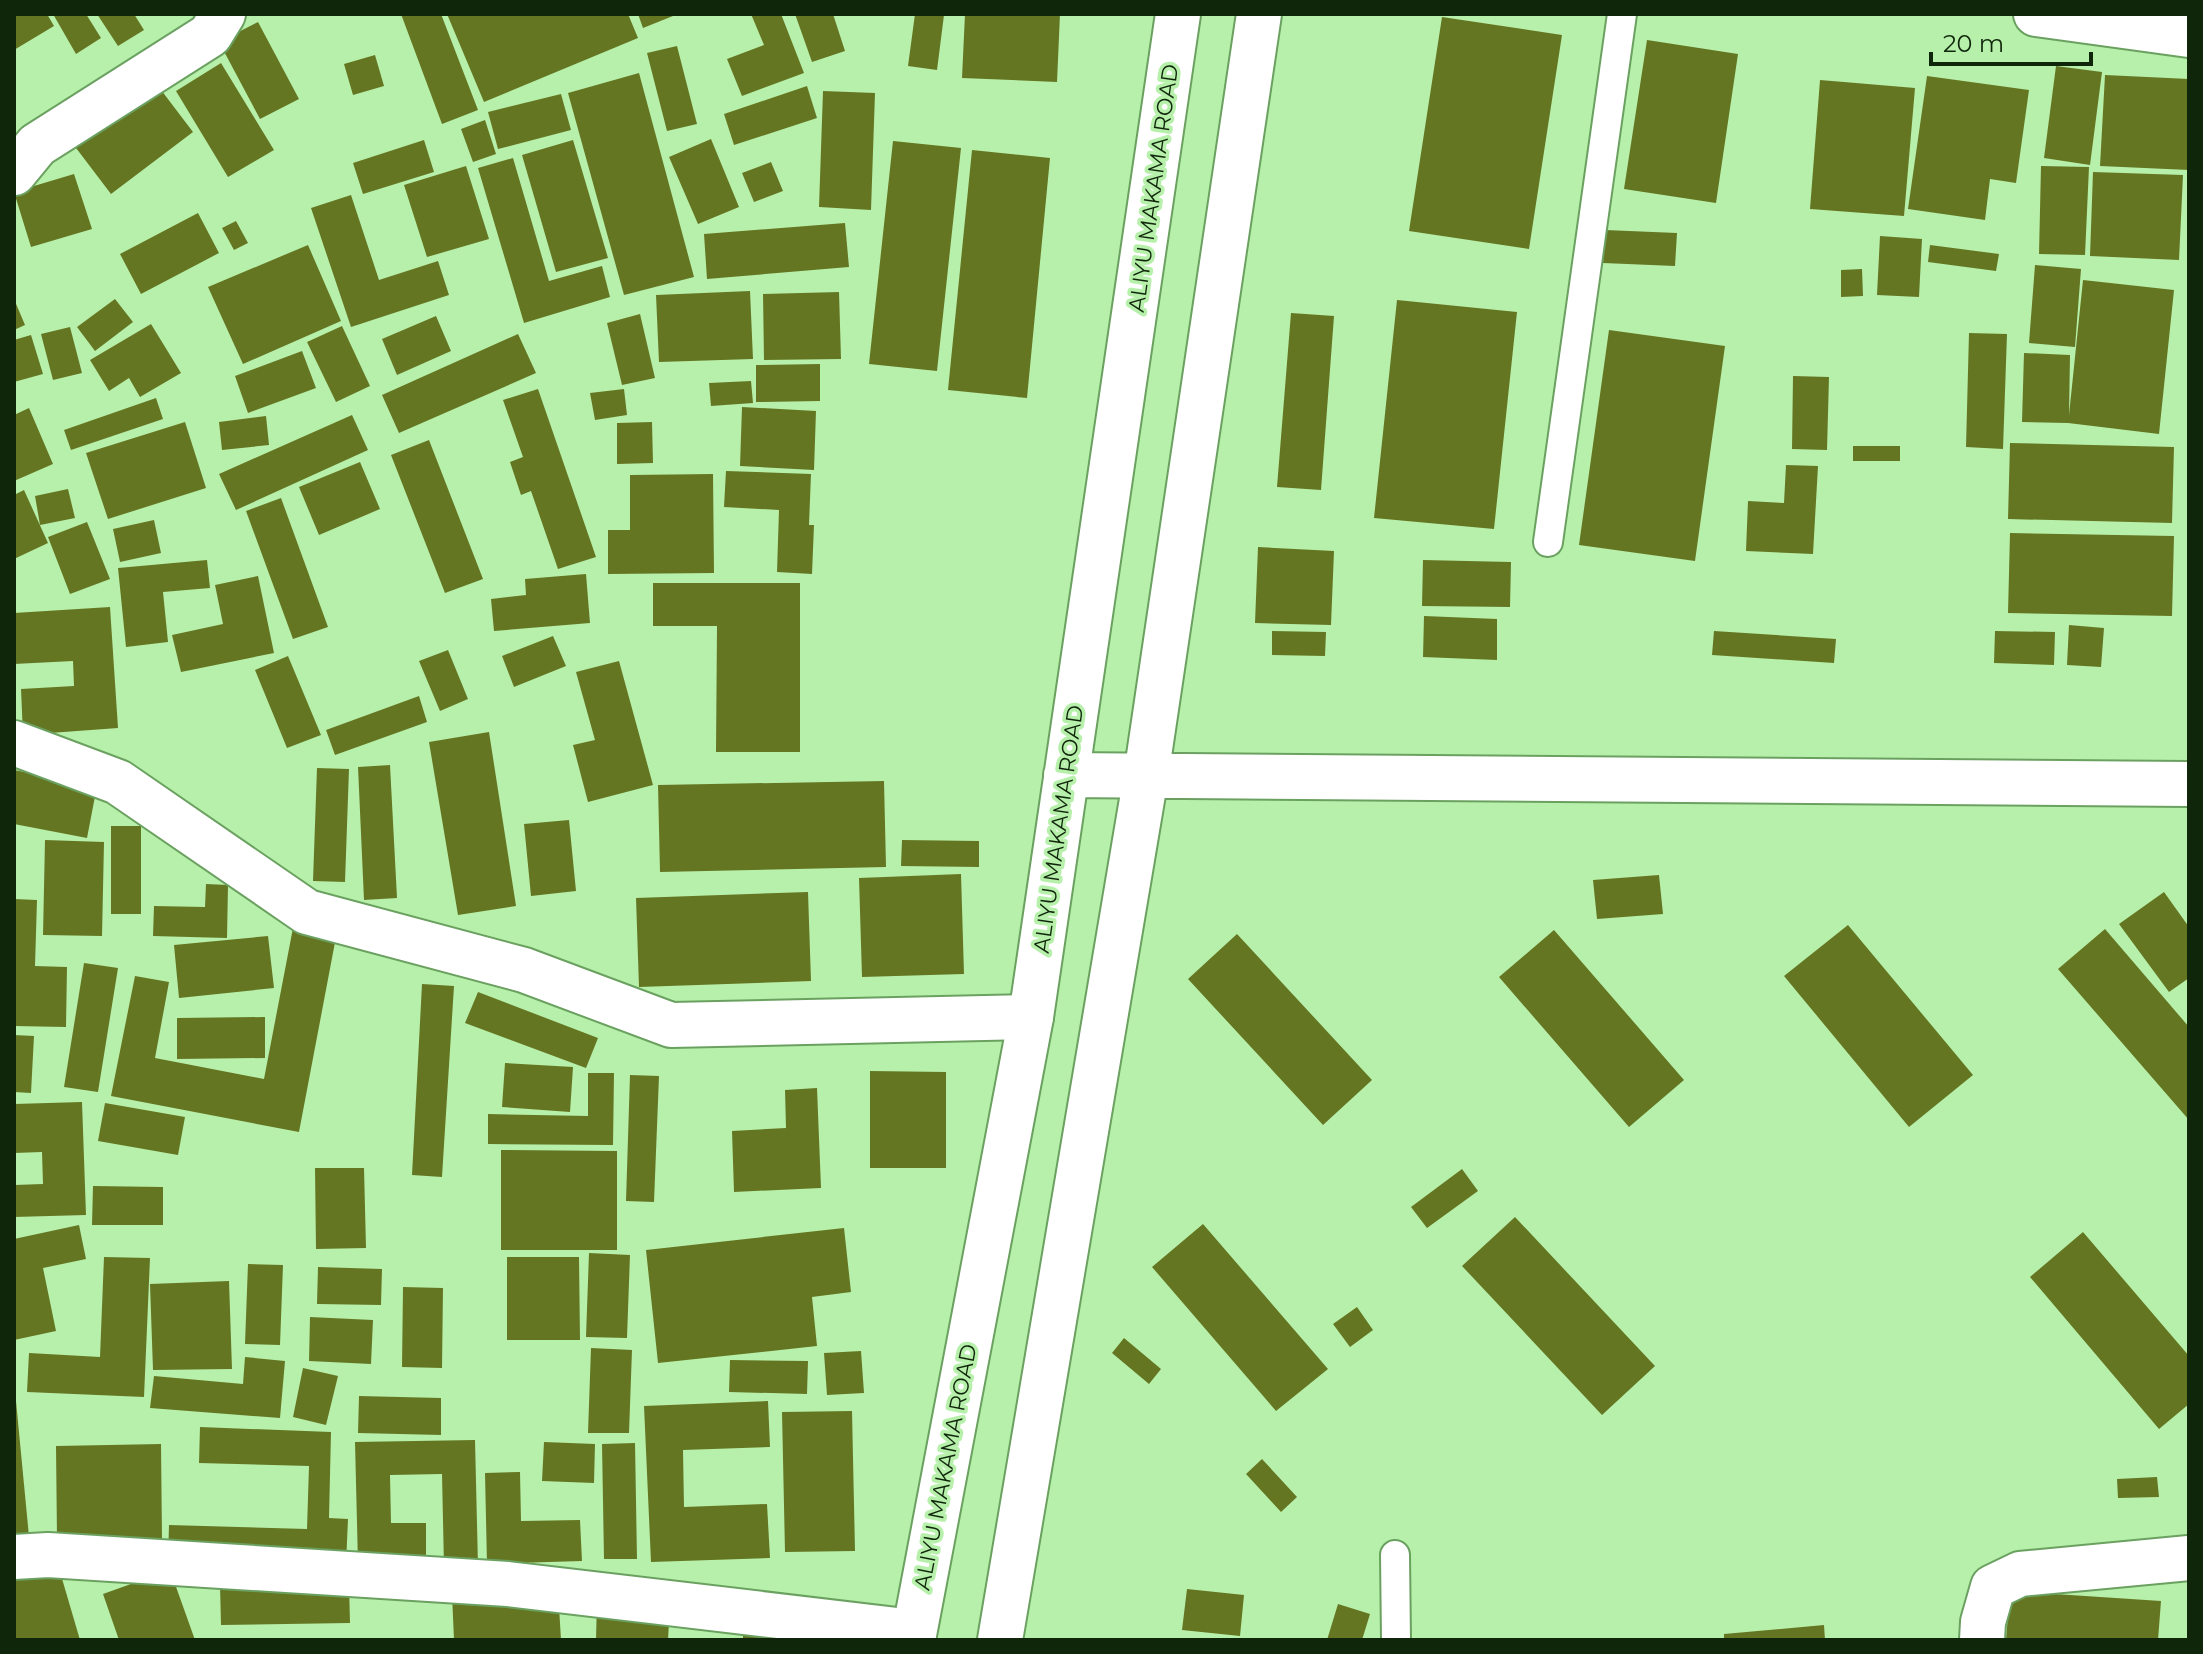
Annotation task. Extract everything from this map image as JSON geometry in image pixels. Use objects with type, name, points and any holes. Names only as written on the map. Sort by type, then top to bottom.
[{"type":"street","points":[[14,173],[37,145],[210,35],[223,14]]},
{"type":"street","name":"ALIYU MAKAMA ROAD","points":[[914,1636],[1031,1017],[1178,14]]},
{"type":"street","points":[[1000,1640],[1146,776],[1259,14]]},
{"type":"street","points":[[2036,14],[2172,26]]},
{"type":"street","points":[[14,743],[118,782],[307,912],[524,970],[671,1025],[1031,1017]]},
{"type":"street","points":[[1066,775],[2189,784]]},
{"type":"street","points":[[14,1557],[103,1558],[508,1584],[914,1636]]},
{"type":"street","points":[[1982,1640],[1983,1622],[1993,1587],[2020,1574],[2189,1558]]},
{"type":"lane","points":[[1548,542],[1622,14]]},
{"type":"lane","points":[[1395,1555],[1396,1640]]},
{"type":"building","points":[[14,14],[47,14],[54,26],[14,50]]},
{"type":"building","points":[[53,14],[86,14],[101,38],[76,54]]},
{"type":"building","points":[[97,14],[134,14],[144,30],[118,46]]},
{"type":"building","points":[[401,14],[441,14],[478,110],[442,124]]},
{"type":"building","points":[[447,14],[628,14],[638,38],[484,102]]},
{"type":"building","points":[[638,14],[678,14],[643,28]]},
{"type":"building","points":[[751,14],[781,14],[804,73],[742,96],[727,59],[764,45]]},
{"type":"building","points":[[795,14],[833,14],[845,51],[812,62]]},
{"type":"building","points":[[915,14],[944,15],[937,70],[908,66]]},
{"type":"building","points":[[965,14],[1060,14],[1057,82],[962,78]]},
{"type":"building","points":[[1442,17],[1562,35],[1529,249],[1409,231]]},
{"type":"building","points":[[258,22],[299,99],[260,119],[219,42]]},
{"type":"building","points":[[1647,40],[1738,54],[1716,203],[1624,189]]},
{"type":"building","points":[[677,46],[697,124],[667,131],[647,53]]},
{"type":"building","points":[[375,55],[384,86],[353,95],[344,64]]},
{"type":"building","points":[[221,63],[274,150],[228,177],[176,91]]},
{"type":"building","points":[[2056,66],[2102,72],[2090,165],[2044,158]]},
{"type":"building","points":[[639,73],[694,277],[624,295],[568,93]]},
{"type":"building","points":[[2105,75],[2189,79],[2189,170],[2100,166]]},
{"type":"building","points":[[1927,76],[2029,90],[2016,183],[1990,179],[1985,220],[1908,209]]},
{"type":"building","points":[[1820,80],[1915,88],[1904,216],[1810,209]]},
{"type":"building","points":[[155,82],[193,132],[111,194],[73,144]]},
{"type":"building","points":[[807,86],[817,118],[734,145],[724,114]]},
{"type":"building","points":[[823,91],[875,93],[871,210],[819,207]]},
{"type":"building","points":[[561,94],[571,130],[498,149],[488,112]]},
{"type":"building","points":[[485,120],[496,154],[473,162],[461,129]]},
{"type":"building","points":[[711,139],[739,207],[698,224],[669,157]]},
{"type":"building","points":[[424,140],[434,172],[363,194],[353,163]]},
{"type":"building","points":[[573,140],[608,258],[556,272],[522,155]]},
{"type":"building","points":[[893,141],[961,148],[937,371],[869,364]]},
{"type":"building","points":[[972,150],[1050,158],[1027,398],[948,390]]},
{"type":"building","points":[[513,158],[549,281],[602,266],[610,297],[524,323],[478,168]]},
{"type":"building","points":[[771,162],[783,191],[754,202],[742,173]]},
{"type":"building","points":[[466,166],[489,239],[427,257],[404,185]]},
{"type":"building","points":[[2041,166],[2089,167],[2085,255],[2039,254]]},
{"type":"building","points":[[2093,172],[2183,175],[2179,260],[2090,256]]},
{"type":"building","points":[[74,174],[92,229],[31,247],[14,192]]},
{"type":"building","points":[[351,195],[379,280],[438,261],[449,295],[351,327],[311,208]]},
{"type":"building","points":[[198,213],[219,253],[141,294],[120,254]]},
{"type":"building","points":[[236,221],[248,243],[234,250],[222,228]]},
{"type":"building","points":[[845,223],[849,267],[707,279],[704,234]]},
{"type":"building","points":[[1605,230],[1677,233],[1675,266],[1603,263]]},
{"type":"building","points":[[1880,236],[1922,239],[1919,297],[1877,295]]},
{"type":"building","points":[[308,245],[341,321],[243,364],[208,287]]},
{"type":"building","points":[[1930,245],[1999,254],[1996,271],[1928,262]]},
{"type":"building","points":[[2035,265],[2081,269],[2075,347],[2029,343]]},
{"type":"building","points":[[1862,269],[1863,296],[1841,297],[1841,270]]},
{"type":"building","points":[[2083,280],[2174,290],[2159,434],[2068,423],[2022,422],[2024,353],[2070,355],[2069,415]]},
{"type":"building","points":[[750,291],[753,359],[659,362],[656,295]]},
{"type":"building","points":[[839,292],[841,359],[764,360],[763,294]]},
{"type":"building","points":[[14,299],[25,325],[14,330]]},
{"type":"building","points":[[115,299],[133,322],[95,351],[77,327]]},
{"type":"building","points":[[1397,300],[1517,312],[1494,529],[1374,518]]},
{"type":"building","points":[[1291,313],[1334,316],[1321,490],[1277,487]]},
{"type":"building","points":[[640,314],[655,378],[622,385],[607,323]]},
{"type":"building","points":[[436,316],[451,351],[397,375],[382,339]]},
{"type":"building","points":[[151,324],[181,373],[140,397],[129,378],[109,391],[90,360]]},
{"type":"building","points":[[342,326],[370,386],[336,402],[307,342]]},
{"type":"building","points":[[70,327],[82,373],[53,380],[41,334]]},
{"type":"building","points":[[1609,330],[1725,346],[1695,561],[1579,545]]},
{"type":"building","points":[[1969,333],[2007,334],[2003,449],[1966,447]]},
{"type":"building","points":[[518,334],[536,373],[399,433],[382,395]]},
{"type":"building","points":[[31,335],[43,374],[14,382],[14,340]]},
{"type":"building","points":[[302,351],[316,388],[248,413],[235,376]]},
{"type":"building","points":[[820,364],[820,401],[756,402],[756,365]]},
{"type":"building","points":[[1793,376],[1829,377],[1827,450],[1792,449]]},
{"type":"building","points":[[751,381],[753,403],[711,406],[709,383]]},
{"type":"building","points":[[538,389],[596,557],[558,569],[531,491],[521,495],[510,462],[523,457],[503,400]]},
{"type":"building","points":[[624,389],[627,415],[595,420],[590,393]]},
{"type":"building","points":[[156,398],[163,419],[71,450],[64,430]]},
{"type":"building","points":[[742,407],[816,411],[814,470],[740,466]]},
{"type":"building","points":[[29,408],[53,464],[14,481],[14,415]]},
{"type":"building","points":[[352,415],[368,450],[236,510],[219,474]]},
{"type":"building","points":[[266,416],[269,445],[222,450],[219,422]]},
{"type":"building","points":[[185,422],[206,488],[108,519],[86,453]]},
{"type":"building","points":[[652,422],[653,463],[617,464],[617,423]]},
{"type":"building","points":[[429,440],[483,579],[445,593],[391,455]]},
{"type":"building","points":[[2010,443],[2174,447],[2172,523],[2008,519]]},
{"type":"building","points":[[1853,446],[1900,446],[1900,461],[1853,461]]},
{"type":"building","points":[[360,462],[380,509],[319,535],[299,487]]},
{"type":"building","points":[[1786,465],[1818,466],[1813,554],[1746,551],[1748,501],[1784,503]]},
{"type":"building","points":[[726,471],[811,474],[809,525],[814,525],[812,574],[777,572],[779,510],[724,507]]},
{"type":"building","points":[[713,474],[714,573],[608,574],[608,530],[630,530],[630,475]]},
{"type":"building","points":[[68,489],[75,518],[40,525],[35,496]]},
{"type":"building","points":[[24,490],[48,543],[14,559],[14,495]]},
{"type":"building","points":[[281,498],[328,627],[293,639],[246,511]]},
{"type":"building","points":[[154,520],[161,553],[120,562],[113,529]]},
{"type":"building","points":[[87,522],[110,579],[70,594],[48,537]]},
{"type":"building","points":[[2010,533],[2174,536],[2172,616],[2008,613]]},
{"type":"building","points":[[1258,547],[1334,551],[1331,625],[1255,623]]},
{"type":"building","points":[[207,560],[210,588],[163,592],[168,642],[126,647],[118,568]]},
{"type":"building","points":[[1423,560],[1511,562],[1510,607],[1422,606]]},
{"type":"building","points":[[586,574],[590,623],[494,631],[491,599],[526,595],[525,579]]},
{"type":"building","points":[[258,576],[274,653],[181,672],[172,635],[223,624],[215,585]]},
{"type":"building","points":[[653,583],[800,583],[800,752],[716,752],[717,626],[653,626]]},
{"type":"building","points":[[110,607],[118,728],[23,735],[21,689],[74,686],[73,661],[14,664],[14,613]]},
{"type":"building","points":[[1424,616],[1497,619],[1497,660],[1423,657]]},
{"type":"building","points":[[2069,625],[2104,628],[2101,667],[2067,665]]},
{"type":"building","points":[[1272,631],[1326,632],[1325,656],[1272,655]]},
{"type":"building","points":[[1714,631],[1836,639],[1834,663],[1712,655]]},
{"type":"building","points":[[1995,631],[2055,632],[2054,665],[1994,663]]},
{"type":"building","points":[[553,636],[566,666],[514,687],[502,656]]},
{"type":"building","points":[[448,650],[468,699],[440,711],[419,661]]},
{"type":"building","points":[[288,656],[321,735],[287,748],[255,670]]},
{"type":"building","points":[[619,661],[653,785],[588,802],[573,745],[595,740],[576,672]]},
{"type":"building","points":[[419,696],[427,722],[335,755],[326,730]]},
{"type":"building","points":[[489,732],[516,906],[458,915],[429,742]]},
{"type":"building","points":[[390,765],[397,898],[364,900],[358,767]]},
{"type":"building","points":[[317,768],[349,769],[345,882],[313,881]]},
{"type":"building","points":[[14,770],[97,786],[87,838],[14,824]]},
{"type":"building","points":[[884,781],[886,867],[660,872],[658,785]]},
{"type":"building","points":[[569,820],[576,891],[531,896],[524,824]]},
{"type":"building","points":[[111,826],[141,826],[141,914],[111,914]]},
{"type":"building","points":[[45,840],[104,842],[102,936],[43,935]]},
{"type":"building","points":[[902,840],[979,841],[979,867],[901,866]]},
{"type":"building","points":[[961,874],[964,974],[862,977],[859,878]]},
{"type":"building","points":[[1659,875],[1663,914],[1597,919],[1593,880]]},
{"type":"building","points":[[206,884],[228,885],[227,938],[153,936],[154,906],[205,907]]},
{"type":"building","points":[[808,892],[811,981],[639,987],[636,898]]},
{"type":"building","points":[[2164,892],[2189,927],[2189,978],[2169,992],[2119,924]]},
{"type":"building","points":[[14,899],[37,900],[35,966],[67,967],[66,1027],[14,1026]]},
{"type":"building","points":[[1848,925],[1973,1075],[1909,1127],[1784,976]]},
{"type":"building","points":[[293,928],[336,937],[299,1132],[111,1096],[135,976],[169,982],[155,1058],[264,1079]]},
{"type":"building","points":[[2105,929],[2189,1027],[2189,1120],[2058,969]]},
{"type":"building","points":[[1554,930],[1684,1080],[1629,1127],[1499,977]]},
{"type":"building","points":[[1237,934],[1372,1080],[1323,1125],[1188,979]]},
{"type":"building","points":[[268,936],[274,988],[179,998],[174,945]]},
{"type":"building","points":[[84,963],[118,968],[98,1092],[64,1087]]},
{"type":"building","points":[[422,984],[454,986],[442,1177],[412,1175]]},
{"type":"building","points":[[478,992],[598,1038],[586,1068],[465,1023]]},
{"type":"building","points":[[265,1017],[265,1058],[177,1059],[177,1018]]},
{"type":"building","points":[[14,1035],[34,1036],[31,1093],[14,1092]]},
{"type":"building","points":[[505,1063],[573,1067],[570,1112],[502,1107]]},
{"type":"building","points":[[870,1071],[946,1072],[946,1168],[870,1168]]},
{"type":"building","points":[[588,1073],[614,1073],[613,1145],[488,1144],[488,1114],[588,1116]]},
{"type":"building","points":[[630,1075],[659,1076],[654,1202],[626,1201]]},
{"type":"building","points":[[817,1088],[821,1188],[734,1192],[732,1131],[786,1128],[785,1090]]},
{"type":"building","points":[[82,1102],[86,1215],[14,1217],[14,1185],[43,1184],[42,1152],[14,1153],[14,1104]]},
{"type":"building","points":[[105,1103],[185,1117],[178,1155],[98,1141]]},
{"type":"building","points":[[501,1150],[617,1151],[617,1250],[501,1250]]},
{"type":"building","points":[[315,1168],[364,1168],[366,1248],[316,1249]]},
{"type":"building","points":[[1462,1169],[1478,1191],[1427,1228],[1411,1207]]},
{"type":"building","points":[[93,1186],[163,1187],[163,1225],[92,1225]]},
{"type":"building","points":[[1515,1217],[1655,1366],[1602,1415],[1462,1266]]},
{"type":"building","points":[[1203,1224],[1328,1369],[1276,1411],[1152,1267]]},
{"type":"building","points":[[79,1225],[86,1259],[43,1268],[56,1331],[14,1340],[14,1239]]},
{"type":"building","points":[[844,1228],[851,1292],[812,1297],[817,1346],[658,1363],[646,1250]]},
{"type":"building","points":[[2083,1232],[2189,1356],[2189,1404],[2159,1429],[2030,1277]]},
{"type":"building","points":[[589,1253],[630,1255],[627,1338],[586,1337]]},
{"type":"building","points":[[104,1257],[150,1258],[144,1397],[27,1392],[29,1353],[100,1357]]},
{"type":"building","points":[[507,1257],[579,1257],[580,1340],[507,1340]]},
{"type":"building","points":[[248,1264],[283,1265],[280,1345],[245,1344]]},
{"type":"building","points":[[318,1267],[382,1269],[381,1305],[317,1304]]},
{"type":"building","points":[[229,1281],[232,1369],[153,1370],[150,1284]]},
{"type":"building","points":[[403,1287],[443,1288],[442,1368],[402,1367]]},
{"type":"building","points":[[1357,1307],[1373,1330],[1350,1347],[1333,1324]]},
{"type":"building","points":[[310,1317],[373,1320],[371,1364],[309,1361]]},
{"type":"building","points":[[1124,1338],[1161,1369],[1149,1384],[1112,1353]]},
{"type":"building","points":[[591,1348],[632,1350],[629,1433],[588,1433]]},
{"type":"building","points":[[861,1351],[864,1393],[827,1395],[824,1353]]},
{"type":"building","points":[[245,1357],[285,1361],[280,1418],[150,1408],[154,1376],[243,1384]]},
{"type":"building","points":[[730,1360],[808,1361],[807,1394],[729,1392]]},
{"type":"building","points":[[303,1368],[338,1376],[326,1425],[293,1417]]},
{"type":"building","points":[[359,1396],[441,1398],[441,1435],[358,1433]]},
{"type":"building","points":[[14,1401],[30,1547],[14,1549]]},
{"type":"building","points":[[768,1401],[770,1447],[683,1450],[684,1507],[767,1504],[770,1558],[651,1562],[644,1406]]},
{"type":"building","points":[[852,1411],[855,1551],[785,1552],[782,1412]]},
{"type":"building","points":[[200,1427],[331,1432],[329,1518],[348,1519],[346,1564],[168,1559],[169,1525],[307,1529],[309,1466],[199,1463]]},
{"type":"building","points":[[475,1440],[478,1566],[444,1567],[442,1474],[390,1475],[391,1523],[426,1523],[426,1562],[358,1564],[355,1442]]},
{"type":"building","points":[[544,1442],[595,1444],[594,1483],[542,1481]]},
{"type":"building","points":[[635,1443],[637,1559],[604,1559],[602,1444]]},
{"type":"building","points":[[161,1444],[162,1538],[57,1539],[56,1446]]},
{"type":"building","points":[[1262,1459],[1297,1497],[1281,1512],[1246,1474]]},
{"type":"building","points":[[520,1472],[521,1521],[580,1520],[582,1561],[487,1564],[485,1473]]},
{"type":"building","points":[[2157,1477],[2159,1497],[2118,1498],[2117,1479]]},
{"type":"building","points":[[58,1565],[80,1640],[14,1640],[14,1578]]},
{"type":"building","points":[[170,1570],[195,1640],[119,1640],[103,1594]]},
{"type":"building","points":[[349,1584],[350,1623],[221,1625],[220,1585]]},
{"type":"building","points":[[1187,1589],[1244,1595],[1240,1636],[1182,1630]]},
{"type":"building","points":[[558,1590],[561,1640],[454,1640],[452,1594]]},
{"type":"building","points":[[2010,1591],[2161,1601],[2158,1640],[2006,1640]]},
{"type":"building","points":[[597,1599],[670,1602],[668,1640],[596,1640]]},
{"type":"building","points":[[1338,1604],[1370,1614],[1362,1640],[1327,1640]]},
{"type":"building","points":[[1824,1625],[1825,1640],[1724,1640],[1724,1634]]},
{"type":"building","points":[[743,1627],[824,1640],[743,1640]]}]
